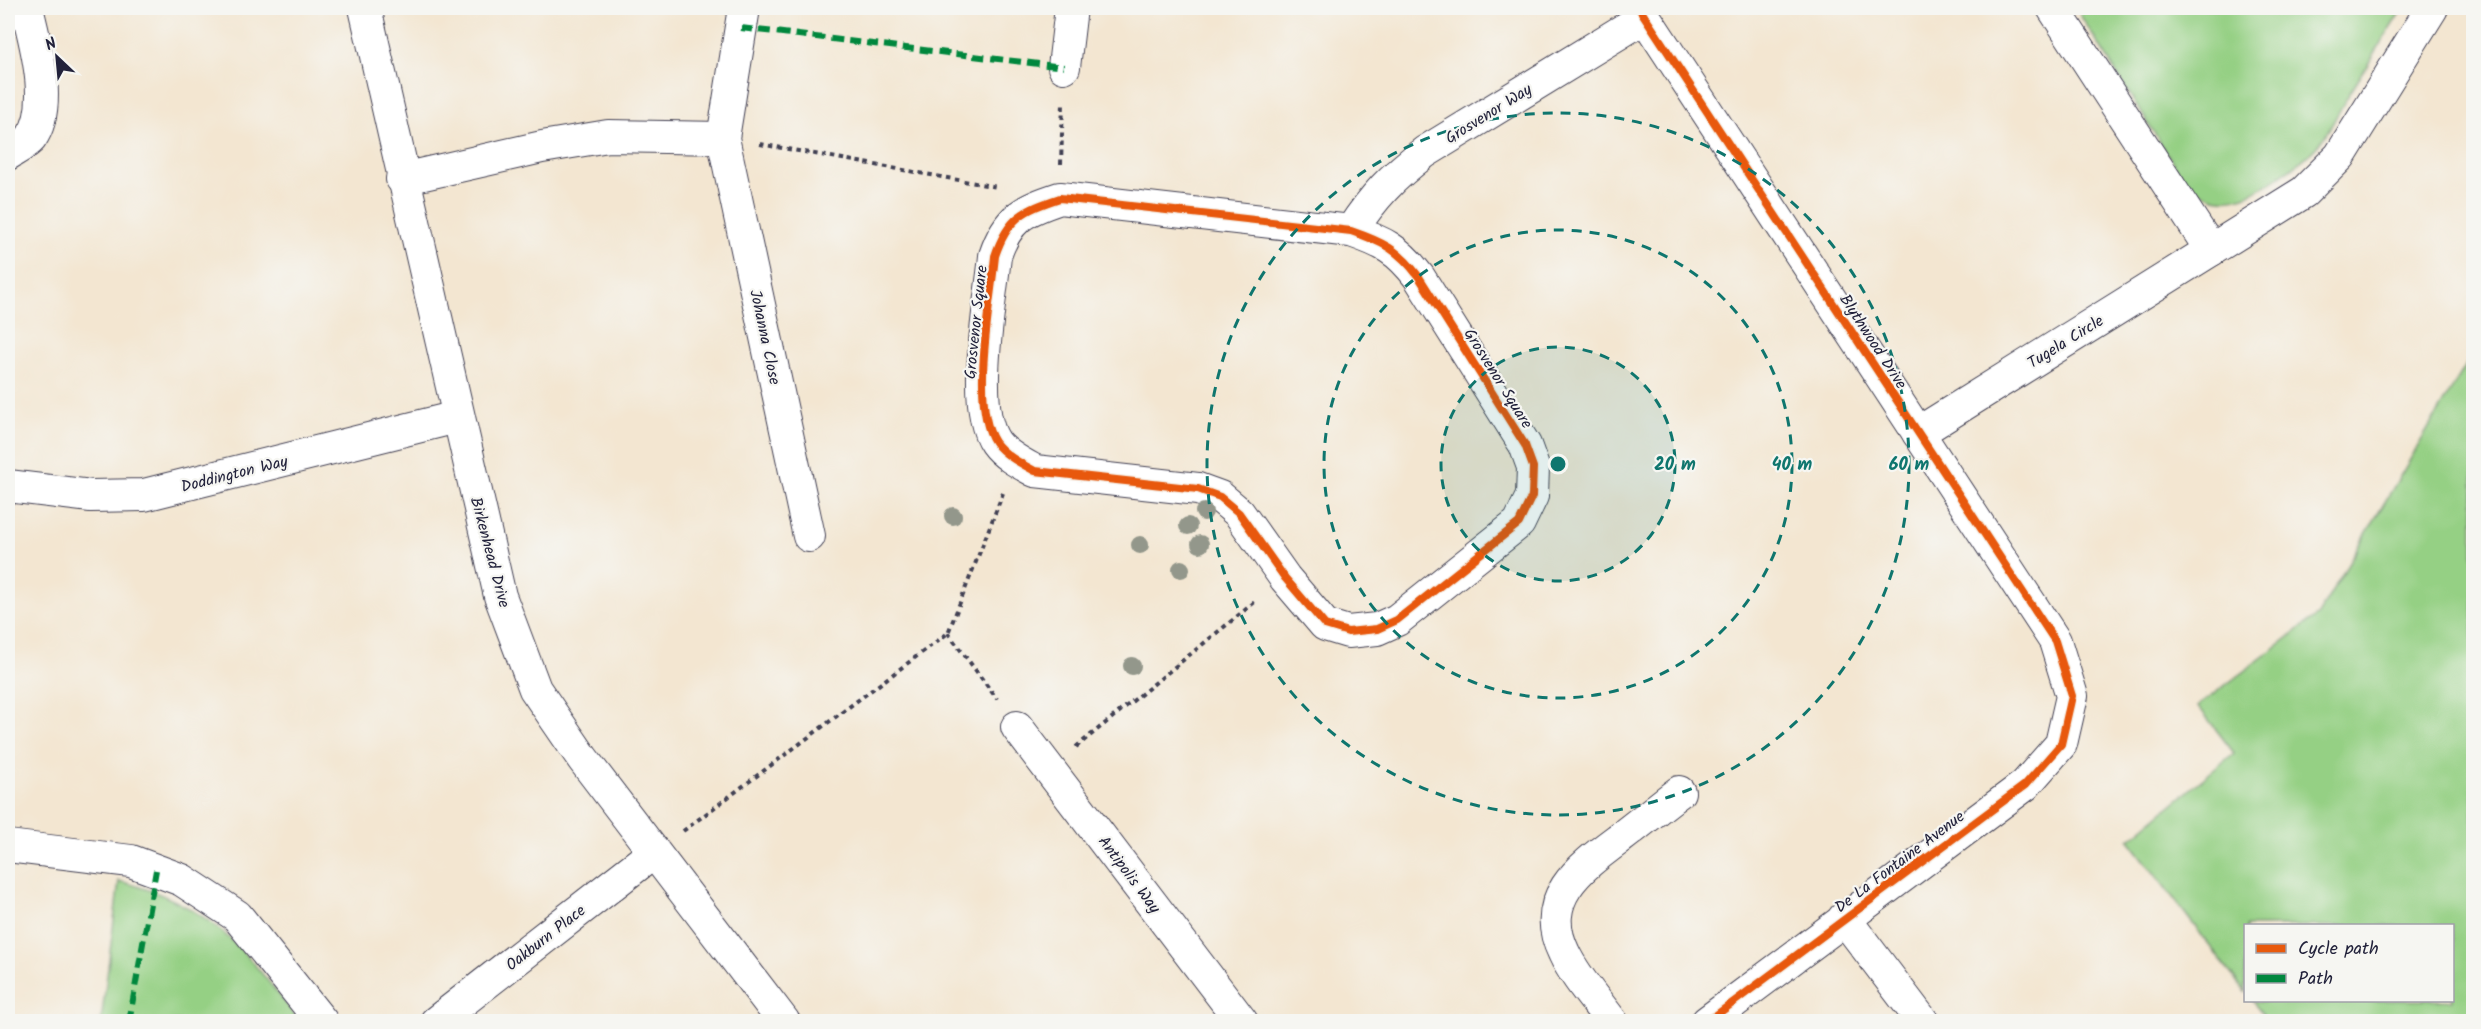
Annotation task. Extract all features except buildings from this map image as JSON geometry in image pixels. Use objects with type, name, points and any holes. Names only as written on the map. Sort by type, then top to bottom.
[{"type":"street","points":[[8,154],[31,138],[40,113],[41,87],[38,55],[27,8]]},
{"type":"street","name":"Birkenhead Drive","points":[[365,8],[402,179],[500,596],[536,689],[583,759],[653,854],[784,1022]]},
{"type":"street","name":"Johanna Close","points":[[744,8],[723,138],[809,536]]},
{"type":"street","points":[[1064,67],[1071,8]]},
{"type":"street","points":[[2053,8],[2211,250]]},
{"type":"street","name":"Tugela Circle","points":[[1918,433],[2304,192],[2340,156],[2432,8]]},
{"type":"street","name":"Grosvenor Way","points":[[1351,231],[1373,198],[1392,177],[1425,152],[1642,12]]},
{"type":"street","name":"Blythwood Drive","points":[[1642,12],[2055,641],[2072,696]]},
{"type":"street","points":[[402,179],[542,147],[608,136],[723,138]]},
{"type":"street","name":"Grosvenor Square","points":[[1060,198],[1351,231],[1385,242],[1407,260],[1419,276],[1525,445],[1533,467],[1532,496],[1519,523],[1397,620],[1377,629],[1348,632],[1325,625],[1285,578],[1239,513],[1220,497],[1198,489],[1035,471],[1016,461],[995,442],[985,414],[982,390],[995,256],[1002,236],[1025,210],[1060,198]]},
{"type":"street","name":"Doddington Way","points":[[8,486],[91,496],[144,495],[457,417]]},
{"type":"street","name":"De La Fontaine Avenue","points":[[1707,1022],[2025,785],[2061,744],[2072,696]]},
{"type":"street","name":"Antipolis Way","points":[[1017,727],[1242,1022]]},
{"type":"street","points":[[1612,1022],[1564,954],[1556,932],[1555,910],[1565,888],[1581,867],[1679,792]]},
{"type":"street","points":[[8,846],[131,861],[182,880],[237,916],[322,1022]]},
{"type":"street","name":"Oakburn Place","points":[[436,1022],[653,854]]},
{"type":"street","points":[[1844,918],[1923,1022]]},
{"type":"path","points":[[1060,198],[1064,67]]},
{"type":"path","points":[[723,138],[1002,188]]},
{"type":"path","points":[[653,854],[948,633],[1016,461]]},
{"type":"path","points":[[1049,769],[1285,578]]},
{"type":"path","points":[[948,633],[1017,727]]},
{"type":"green space","points":[[2081,8],[2403,8],[2315,149],[2301,162],[2253,192],[2241,197],[2217,199],[2193,186],[2180,174],[2080,15]]},
{"type":"green space","points":[[2473,353],[2473,1021],[2268,1021],[2253,1002],[2454,1002],[2454,924],[2244,924],[2244,991],[2129,840],[2234,753],[2198,706],[2318,615]]},
{"type":"green space","points":[[119,881],[179,902],[202,916],[242,951],[299,1021],[101,1022]]},
{"type":"marked path","points":[[741,28],[1064,67]]},
{"type":"marked path","points":[[129,1022],[156,870]]},
{"type":"cycle path","points":[[1639,8],[2055,641],[2072,696],[2061,744],[2025,785],[1707,1022]]},
{"type":"cycle path","points":[[1060,198],[1351,231],[1372,239],[1397,253],[1419,277],[1525,445],[1533,467],[1532,496],[1519,523],[1397,620],[1377,629],[1348,632],[1325,625],[1285,578],[1239,513],[1220,497],[1198,489],[1035,471],[1008,455],[995,442],[988,425],[984,404],[984,352],[995,256],[1006,232],[1019,217],[1027,211],[1060,198]]}]
